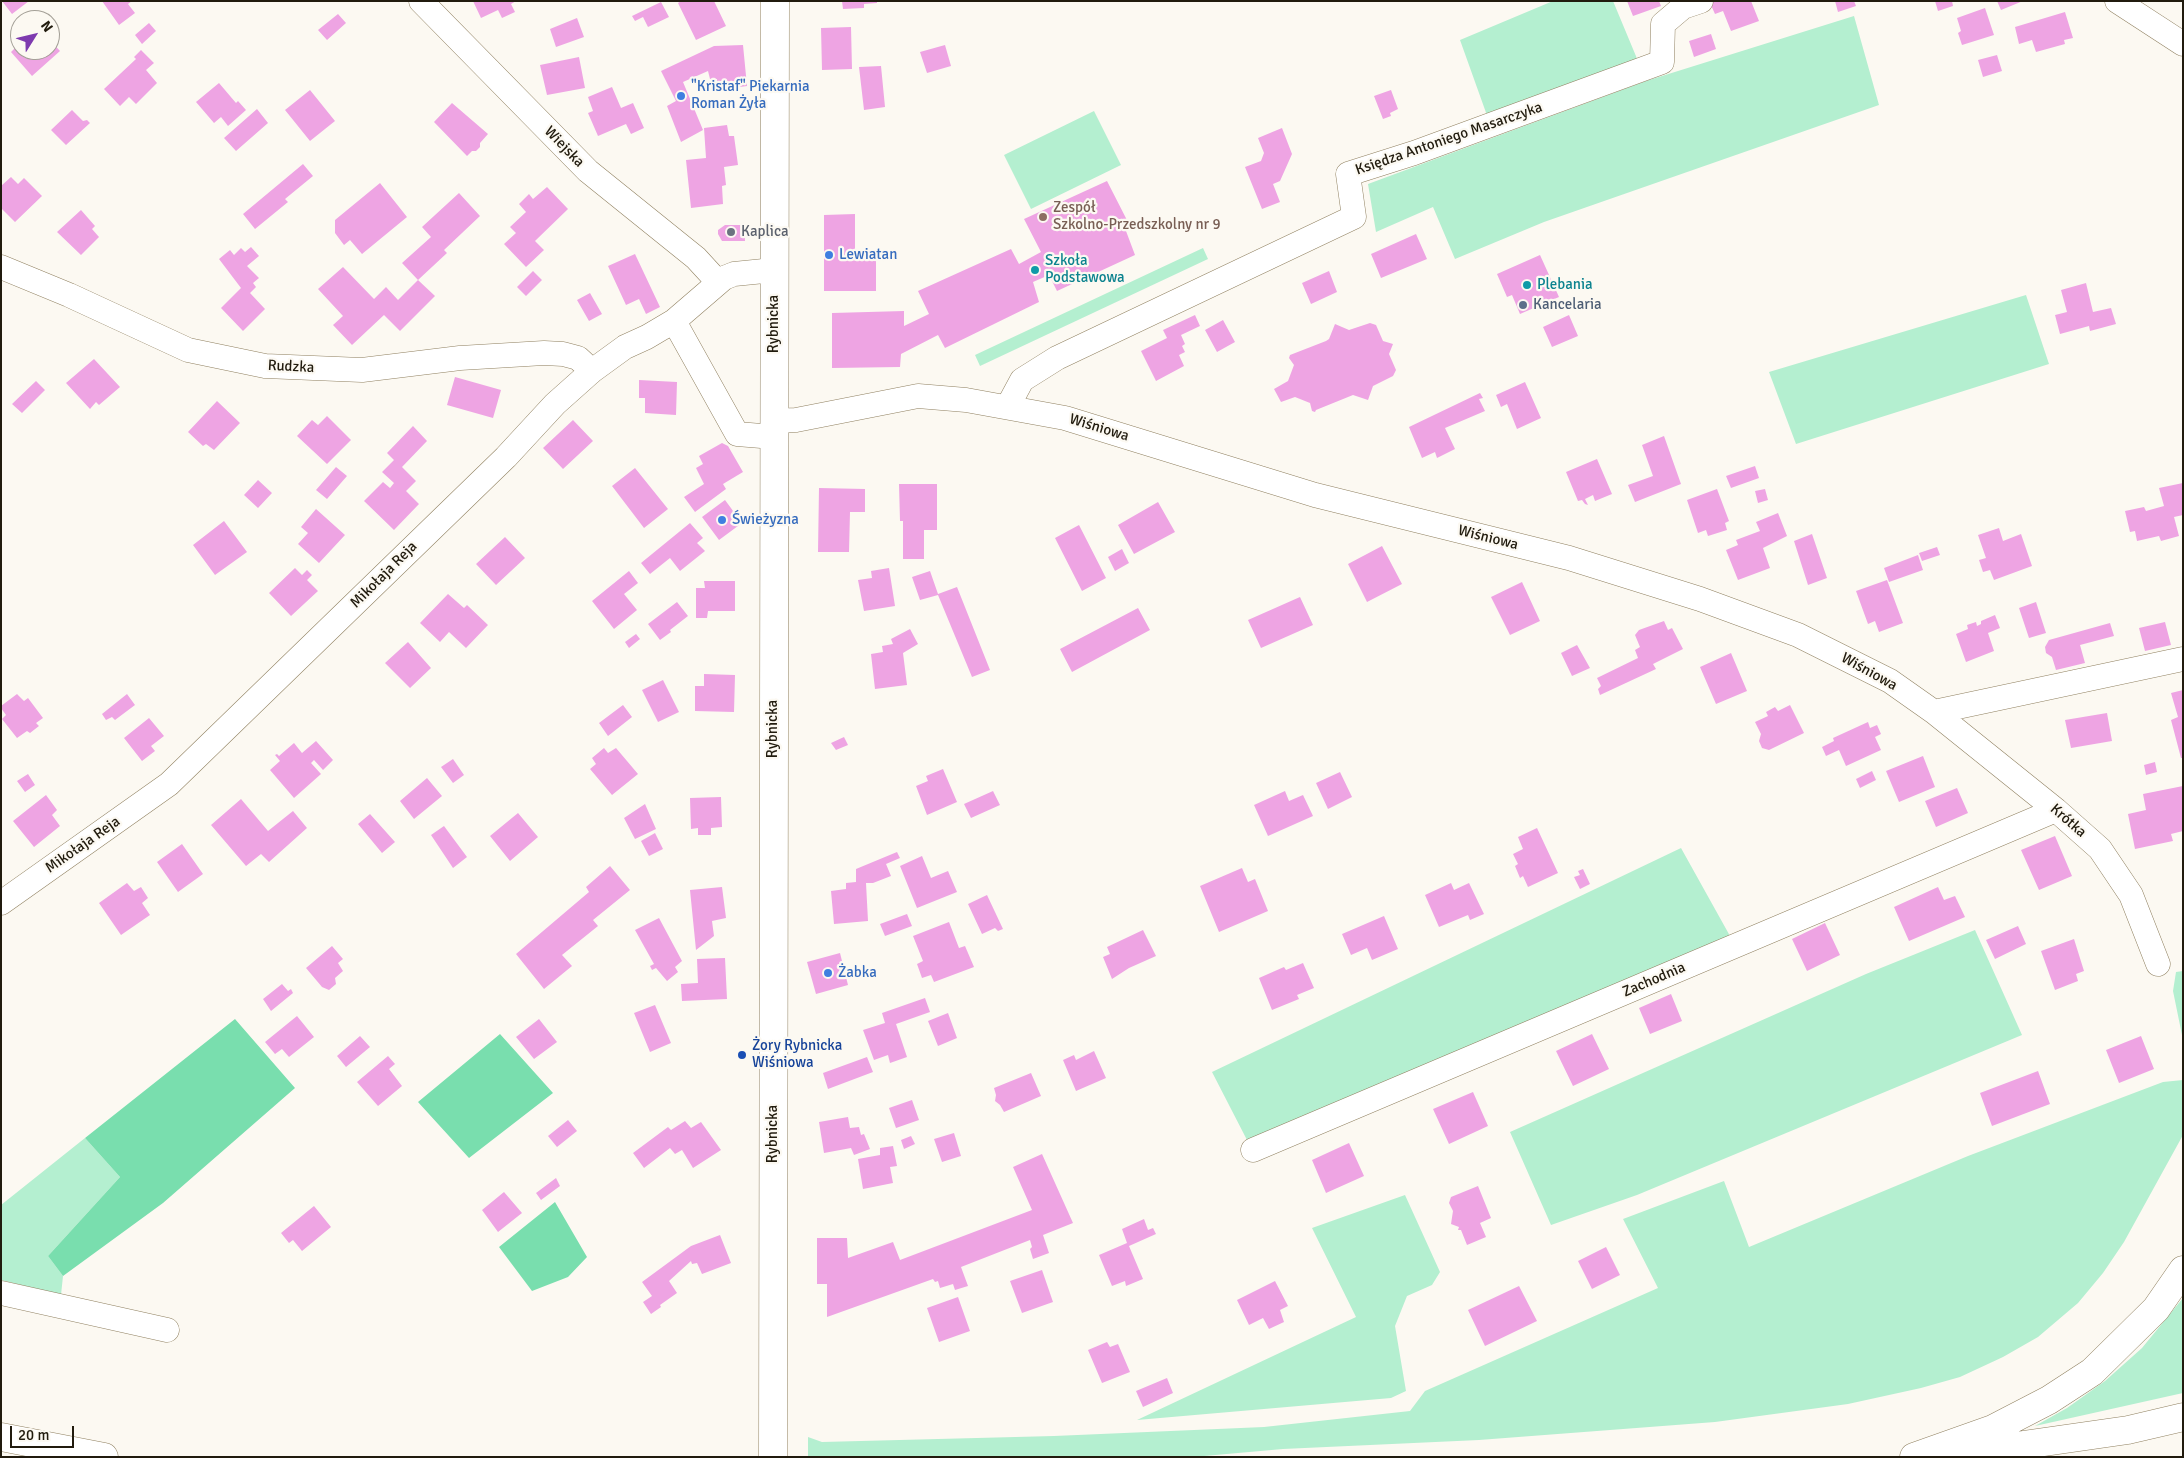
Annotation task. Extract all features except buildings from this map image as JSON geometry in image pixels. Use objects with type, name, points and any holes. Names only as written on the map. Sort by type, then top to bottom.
[{"type":"main road","name":"Rybnicka","points":[[773,1457],[775,1]]},
{"type":"main road","points":[[1914,1457],[1993,1429],[2050,1400],[2092,1372],[2156,1309],[2183,1270]]},
{"type":"main road","points":[[1939,1457],[2128,1430],[2183,1417]]},
{"type":"main road","points":[[1,1436],[104,1457]]},
{"type":"street","name":"Wiejska","points":[[421,1],[588,171],[696,258],[718,282]]},
{"type":"street","name":"Księdza Antoniego Masarczyka","points":[[1008,406],[1022,380],[1057,358],[1354,217],[1348,174],[1414,153],[1662,62],[1663,24],[1683,8],[1701,1]]},
{"type":"street","points":[[2117,1],[2183,44]]},
{"type":"street","name":"Rudzka","points":[[1,268],[69,295],[188,350],[265,366],[362,370],[460,358],[544,353],[562,354],[578,358],[592,372]]},
{"type":"street","name":"Mikołaja Reja","points":[[1,903],[169,784],[506,457],[555,404],[592,372],[625,346],[647,337],[674,320],[718,282],[734,274],[774,270]]},
{"type":"street","name":"Wiśniowa","points":[[674,320],[737,434],[774,429],[796,420],[918,396],[948,397],[1008,406],[1065,418],[1315,495],[1569,558],[1700,599],[1798,635],[1890,681],[1934,712]]},
{"type":"street","points":[[1934,712],[2183,660]]},
{"type":"street","name":"Krótka","points":[[1934,712],[2056,810],[2100,848],[2131,895],[2158,964]]},
{"type":"street","name":"Zachodnia","points":[[1252,1150],[2056,810]]},
{"type":"street","points":[[1,1293],[167,1330]]},
{"type":"green space","points":[[1553,1],[1613,1],[1638,61],[1489,121],[1460,40]]},
{"type":"green space","points":[[1854,16],[1879,105],[1544,222],[1455,259],[1433,207],[1376,232],[1368,184],[1646,81]]},
{"type":"green space","points":[[1094,111],[1121,165],[1031,209],[1004,155]]},
{"type":"green space","points":[[1203,248],[1208,259],[980,366],[975,355]]},
{"type":"green space","points":[[2026,295],[2049,364],[1796,444],[1769,372]]},
{"type":"green space","points":[[1681,848],[1730,936],[1247,1140],[1212,1072]]},
{"type":"green space","points":[[1975,930],[2022,1035],[1637,1195],[1551,1225],[1510,1132],[1866,974]]},
{"type":"green space","points":[[2183,971],[2183,1040],[2173,991],[2176,972]]},
{"type":"green space","points":[[235,1019],[295,1088],[163,1203],[63,1276],[48,1256],[120,1177],[85,1138]]},
{"type":"green space","points":[[500,1034],[553,1093],[469,1158],[418,1102]]},
{"type":"green space","points":[[2183,1080],[2183,1135],[2124,1242],[2103,1273],[2078,1303],[2038,1337],[2003,1357],[1960,1377],[1921,1388],[1848,1404],[1715,1422],[1479,1440],[1283,1449],[1193,1457],[808,1457],[808,1437],[822,1442],[1054,1436],[1264,1427],[1410,1411],[1425,1391],[1658,1288],[1623,1219],[1724,1181],[1749,1247],[1968,1156],[2163,1082]]},
{"type":"green space","points":[[85,1138],[120,1177],[48,1256],[63,1276],[61,1295],[1,1280],[1,1205]]},
{"type":"green space","points":[[1405,1195],[1440,1272],[1432,1285],[1407,1296],[1395,1326],[1406,1391],[1391,1398],[1137,1420],[1356,1317],[1312,1228]]},
{"type":"green space","points":[[555,1202],[587,1257],[568,1277],[532,1291],[499,1247]]},
{"type":"green space","points":[[2183,1298],[2183,1393],[2035,1426],[2067,1408],[2105,1381],[2142,1348]]},
{"type":"place","name":"\"Kristaf\" Piekarnia Roman Żyła","points":[[681,96]]},
{"type":"place","name":"Zespół Szkolno-Przedszkolny nr 9","points":[[1043,217]]},
{"type":"place","name":"Kaplica","points":[[731,232]]},
{"type":"place","name":"Lewiatan","points":[[829,255]]},
{"type":"place","name":"Szkoła Podstawowa","points":[[1035,270]]},
{"type":"place","name":"Plebania","points":[[1527,285]]},
{"type":"place","name":"Kancelaria","points":[[1523,305]]},
{"type":"place","name":"Świeżyzna","points":[[722,520]]},
{"type":"place","name":"Żabka","points":[[828,973]]},
{"type":"place","name":"Żory Rybnicka Wiśniowa","points":[[742,1055]]}]
